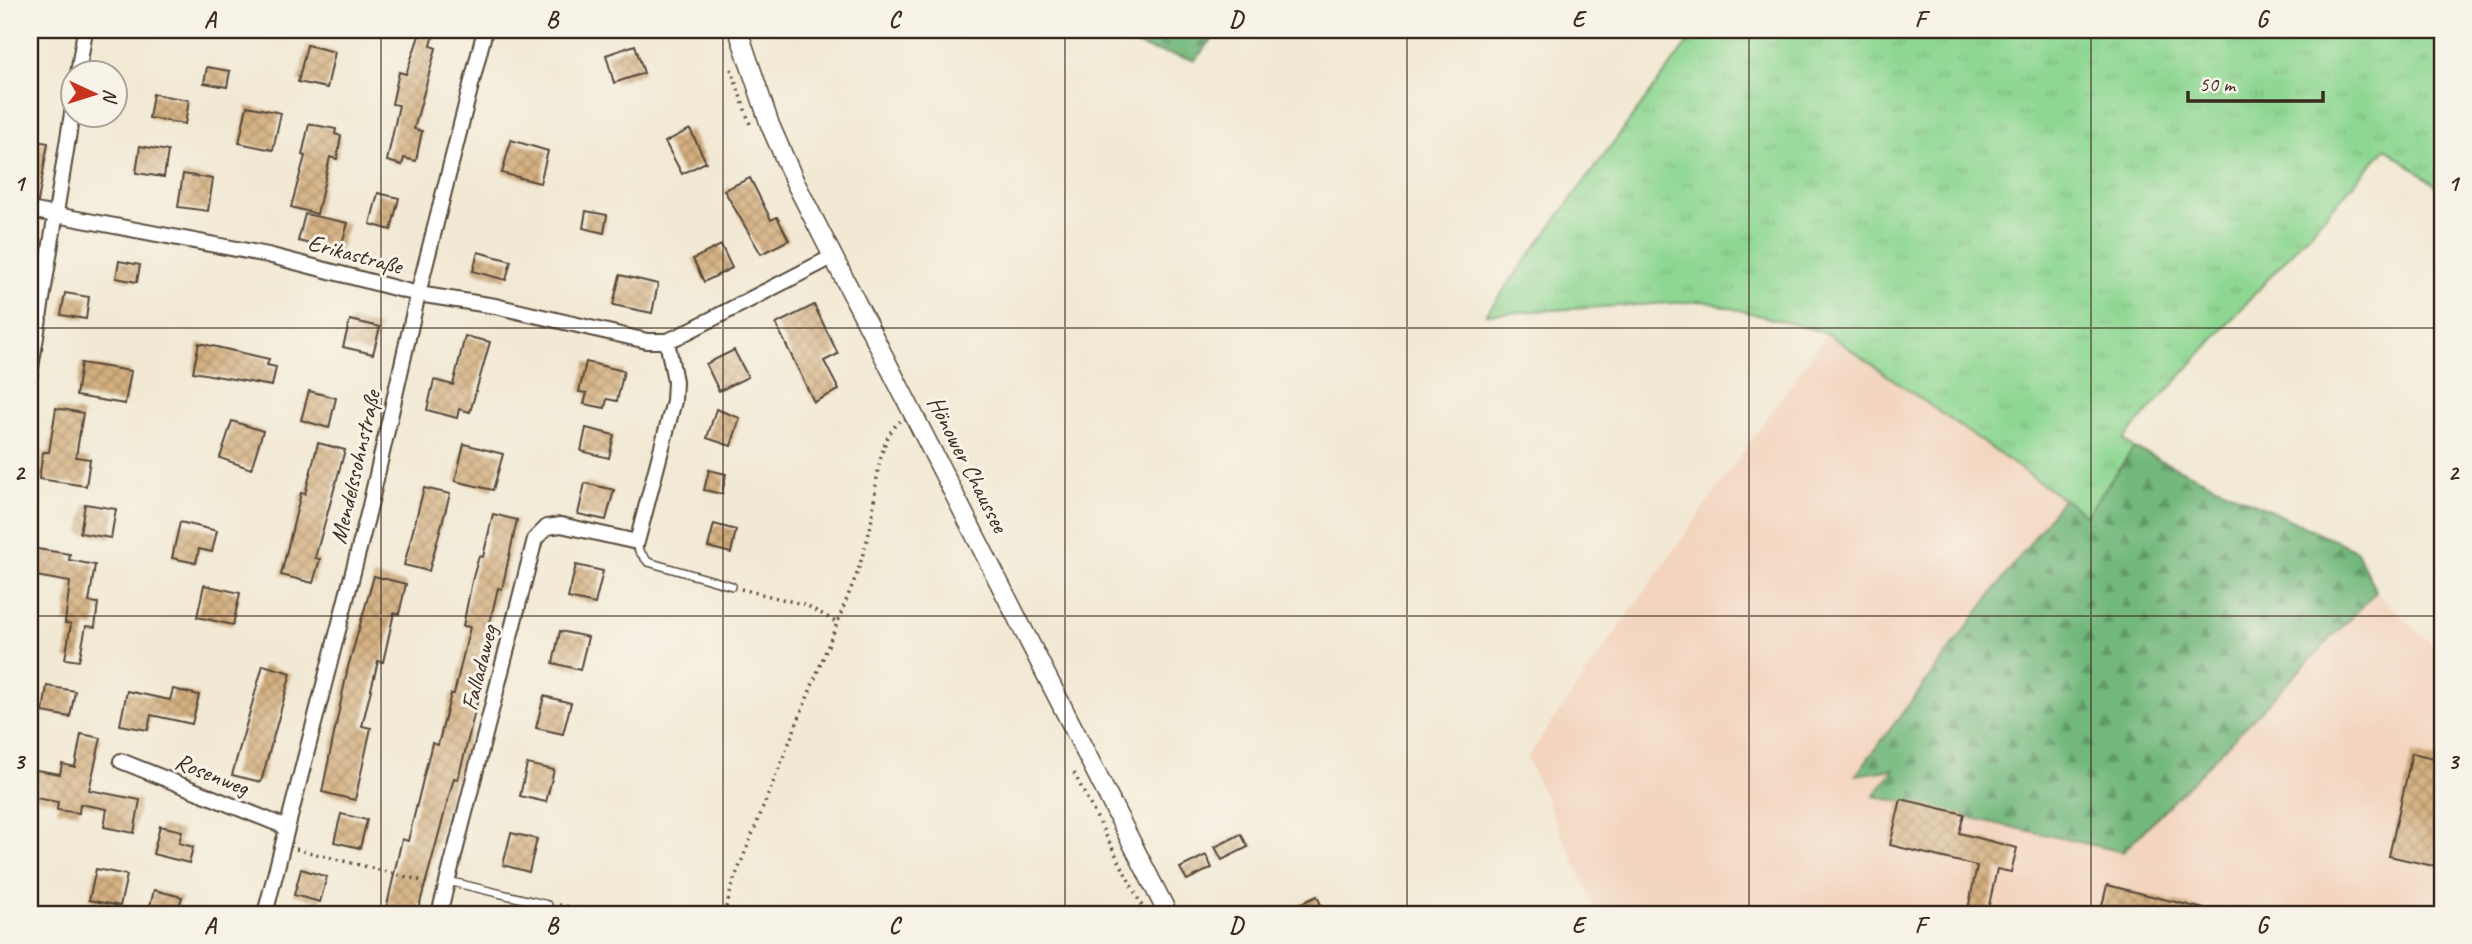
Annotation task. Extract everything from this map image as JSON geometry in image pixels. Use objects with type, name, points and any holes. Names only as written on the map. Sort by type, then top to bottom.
[{"type":"street","points":[[80,60],[85,30]]},
{"type":"street","name":"Mendelssohnstraße","points":[[265,914],[369,510],[418,294],[485,30]]},
{"type":"street","name":"Hönower Chaussee","points":[[738,30],[769,125],[1168,914]]},
{"type":"street","points":[[30,374],[69,130]]},
{"type":"street","name":"Erikastraße","points":[[30,210],[268,255],[418,294],[495,306],[624,338],[667,341]]},
{"type":"street","points":[[637,542],[674,401],[675,381],[667,341],[834,256]]},
{"type":"street","name":"Falladaweg","points":[[439,914],[535,539],[547,527],[561,526],[637,542]]},
{"type":"street","name":"Rosenweg","points":[[121,761],[286,827]]},
{"type":"lane","points":[[637,542],[639,551],[648,562],[732,586]]},
{"type":"lane","points":[[447,884],[548,905]]},
{"type":"path","points":[[723,914],[738,868],[839,624],[858,571],[871,524],[880,462],[897,423],[915,412]]},
{"type":"path","points":[[732,586],[806,606],[839,624]]},
{"type":"path","points":[[282,846],[447,884]]},
{"type":"path","points":[[548,905],[573,905],[608,914]]},
{"type":"shaded area","points":[[1827,333],[2063,499],[1857,774],[1895,769],[1875,795],[2123,852],[2376,592],[2442,654],[2442,914],[1598,914],[1527,758]]},
{"type":"green space","points":[[1098,30],[1220,30],[1195,60],[1151,50]]},
{"type":"green space","points":[[1697,30],[2442,30],[2442,190],[2386,148],[2123,440],[2134,448],[2086,515],[1827,333],[1704,301],[1486,314]]},
{"type":"green space","points":[[2134,448],[2356,550],[2376,592],[2123,852],[1874,796],[1894,769],[1856,775],[2063,499],[2086,515]]},
{"type":"building","points":[[421,30],[434,33],[431,46],[436,48],[414,129],[422,131],[416,161],[404,158],[402,165],[387,161],[399,105],[392,104],[399,72],[406,74]]},
{"type":"building","points":[[307,45],[335,52],[327,88],[298,82]]},
{"type":"building","points":[[635,45],[644,73],[614,83],[606,55]]},
{"type":"building","points":[[207,67],[230,71],[227,87],[204,83]]},
{"type":"building","points":[[153,94],[189,100],[185,124],[149,118]]},
{"type":"building","points":[[247,106],[281,113],[273,150],[239,143]]},
{"type":"building","points":[[309,124],[336,129],[335,134],[341,136],[337,159],[330,157],[317,214],[291,207],[305,156],[302,155]]},
{"type":"building","points":[[690,129],[706,162],[682,174],[665,142]]},
{"type":"building","points":[[30,140],[48,143],[38,202],[30,201]]},
{"type":"building","points":[[511,140],[548,151],[540,183],[502,173]]},
{"type":"building","points":[[140,146],[168,151],[164,177],[136,173]]},
{"type":"building","points":[[183,174],[213,179],[208,211],[178,207]]},
{"type":"building","points":[[750,178],[771,220],[777,217],[789,240],[761,254],[724,190]]},
{"type":"building","points":[[378,193],[399,198],[391,230],[370,224]]},
{"type":"building","points":[[586,211],[607,215],[604,233],[583,228]]},
{"type":"building","points":[[305,214],[348,223],[340,251],[298,241]]},
{"type":"building","points":[[721,245],[732,268],[704,282],[693,259]]},
{"type":"building","points":[[478,252],[511,261],[506,280],[473,271]]},
{"type":"building","points":[[119,261],[140,265],[137,282],[116,278]]},
{"type":"building","points":[[620,275],[658,284],[652,313],[613,305]]},
{"type":"building","points":[[65,293],[89,297],[86,319],[61,315]]},
{"type":"building","points":[[814,305],[838,354],[824,361],[839,390],[814,402],[776,324]]},
{"type":"building","points":[[350,320],[380,327],[373,354],[343,347]]},
{"type":"building","points":[[465,336],[490,342],[470,412],[459,409],[457,418],[427,410],[434,380],[453,385]]},
{"type":"building","points":[[199,343],[269,359],[267,365],[276,367],[272,386],[193,372]]},
{"type":"building","points":[[734,350],[748,377],[719,391],[706,364]]},
{"type":"building","points":[[586,362],[624,371],[617,401],[607,399],[605,408],[584,404],[587,393],[579,392]]},
{"type":"building","points":[[81,363],[131,371],[125,404],[76,396]]},
{"type":"building","points":[[309,391],[336,398],[329,428],[301,420]]},
{"type":"building","points":[[56,408],[83,413],[76,457],[90,459],[86,486],[39,479],[43,452],[49,452]]},
{"type":"building","points":[[716,409],[740,418],[731,446],[707,438]]},
{"type":"building","points":[[232,421],[263,431],[251,469],[220,458]]},
{"type":"building","points":[[586,428],[614,435],[609,458],[581,451]]},
{"type":"building","points":[[318,443],[345,450],[315,558],[320,559],[313,583],[281,575],[301,493],[305,494]]},
{"type":"building","points":[[464,444],[503,454],[493,490],[455,481]]},
{"type":"building","points":[[709,470],[726,474],[722,494],[704,490]]},
{"type":"building","points":[[585,483],[614,490],[606,520],[578,514]]},
{"type":"building","points":[[424,488],[450,494],[429,571],[404,565]]},
{"type":"building","points":[[85,504],[116,509],[111,538],[80,533]]},
{"type":"building","points":[[493,514],[517,520],[502,589],[498,588],[482,656],[488,657],[458,779],[454,778],[417,914],[385,914],[402,839],[408,841],[432,743],[438,745],[451,694],[454,694],[470,627],[463,626],[472,581],[479,556],[483,557]]},
{"type":"building","points":[[180,522],[217,531],[212,552],[199,549],[196,563],[172,558]]},
{"type":"building","points":[[714,524],[736,530],[731,553],[708,547]]},
{"type":"building","points":[[30,548],[70,554],[69,560],[95,565],[89,602],[98,603],[95,627],[86,626],[79,661],[65,659],[71,624],[65,623],[70,582],[30,575]]},
{"type":"building","points":[[576,565],[603,571],[595,604],[568,598]]},
{"type":"building","points":[[374,576],[406,584],[399,614],[394,613],[383,662],[378,661],[362,726],[371,728],[355,800],[322,792],[348,667]]},
{"type":"building","points":[[204,585],[240,593],[233,625],[197,617]]},
{"type":"building","points":[[560,631],[588,637],[580,670],[553,663]]},
{"type":"building","points":[[263,665],[291,673],[261,782],[232,775]]},
{"type":"building","points":[[47,686],[75,691],[70,717],[43,712]]},
{"type":"building","points":[[173,689],[199,695],[192,724],[151,715],[148,730],[120,725],[127,691],[170,700]]},
{"type":"building","points":[[544,696],[571,703],[563,734],[536,728]]},
{"type":"building","points":[[81,734],[101,738],[89,790],[140,800],[134,833],[104,827],[107,809],[80,804],[79,813],[57,810],[58,802],[30,797],[30,769],[60,774],[62,764],[75,767]]},
{"type":"building","points":[[2412,753],[2442,760],[2442,868],[2389,856]]},
{"type":"building","points":[[527,764],[554,770],[546,802],[520,796]]},
{"type":"building","points":[[1901,799],[1964,814],[1959,833],[2017,848],[2011,872],[1997,869],[1987,914],[1967,914],[1977,866],[1890,845]]},
{"type":"building","points":[[341,814],[367,820],[360,848],[334,842]]},
{"type":"building","points":[[160,826],[182,831],[179,843],[193,847],[189,863],[153,854]]},
{"type":"building","points":[[511,833],[537,839],[529,872],[503,865]]},
{"type":"building","points":[[1241,834],[1248,847],[1222,860],[1215,847]]},
{"type":"building","points":[[1206,855],[1212,868],[1187,880],[1180,868]]},
{"type":"building","points":[[96,869],[127,875],[120,906],[89,900]]},
{"type":"building","points":[[301,869],[327,877],[320,902],[294,895]]},
{"type":"building","points":[[2107,885],[2204,909],[2204,914],[2100,914]]},
{"type":"building","points":[[154,890],[182,897],[177,914],[148,914]]},
{"type":"building","points":[[1317,896],[1325,914],[1277,914]]}]
